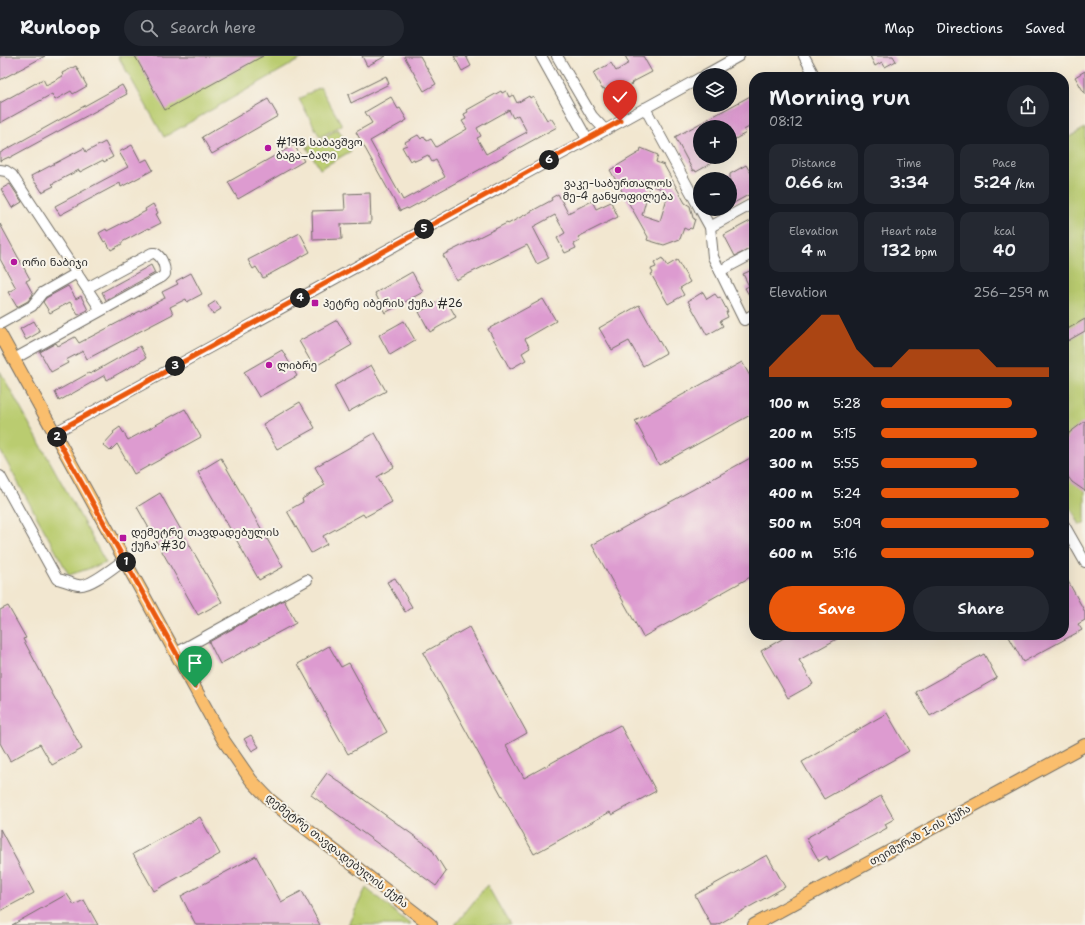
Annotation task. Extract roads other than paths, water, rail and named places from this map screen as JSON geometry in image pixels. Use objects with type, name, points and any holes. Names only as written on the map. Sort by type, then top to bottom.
[{"type":"main road","name":"დემეტრე თავდადებულის ქუჩა","points":[[0,334],[224,742],[252,780],[270,800],[431,925]]},
{"type":"main road","name":"თეიმურაზ I-ის ქუჩა","points":[[754,925],[1085,746]]},
{"type":"street","points":[[541,56],[588,139]]},
{"type":"street","points":[[557,56],[592,116],[605,130]]},
{"type":"street","points":[[718,68],[739,56]]},
{"type":"street","points":[[804,56],[812,72]]},
{"type":"street","points":[[54,433],[693,82]]},
{"type":"street","points":[[645,108],[693,196]]},
{"type":"street","points":[[0,170],[6,171],[12,175],[101,310]]},
{"type":"street","points":[[710,227],[749,206]]},
{"type":"street","points":[[704,216],[710,227],[713,257],[744,320],[749,317]]},
{"type":"street","points":[[14,359],[162,277],[165,274],[165,270],[159,255],[155,253],[150,254],[87,288]]},
{"type":"street","points":[[720,271],[749,255]]},
{"type":"street","points":[[0,324],[32,306],[42,293],[77,273]]},
{"type":"street","points":[[0,476],[57,579],[79,586],[92,582],[124,559]]},
{"type":"street","points":[[1069,534],[1085,562]]},
{"type":"street","points":[[176,653],[307,580]]},
{"type":"place","name":"#198 საბავშვო ბაგა–ბაღი","points":[[268,148]]},
{"type":"place","name":"ვაკე-საბურთალოს მე-4 განყოფილება","points":[[618,170]]},
{"type":"place","name":"ორი ნაბიჯი","points":[[14,262]]},
{"type":"place","name":"პეტრე იბერის ქუჩა #26","points":[[315,303]]},
{"type":"place","name":"ლიბრე","points":[[269,365]]},
{"type":"place","name":"დემეტრე თავდადებულის ქუჩა #30","points":[[123,538]]}]
